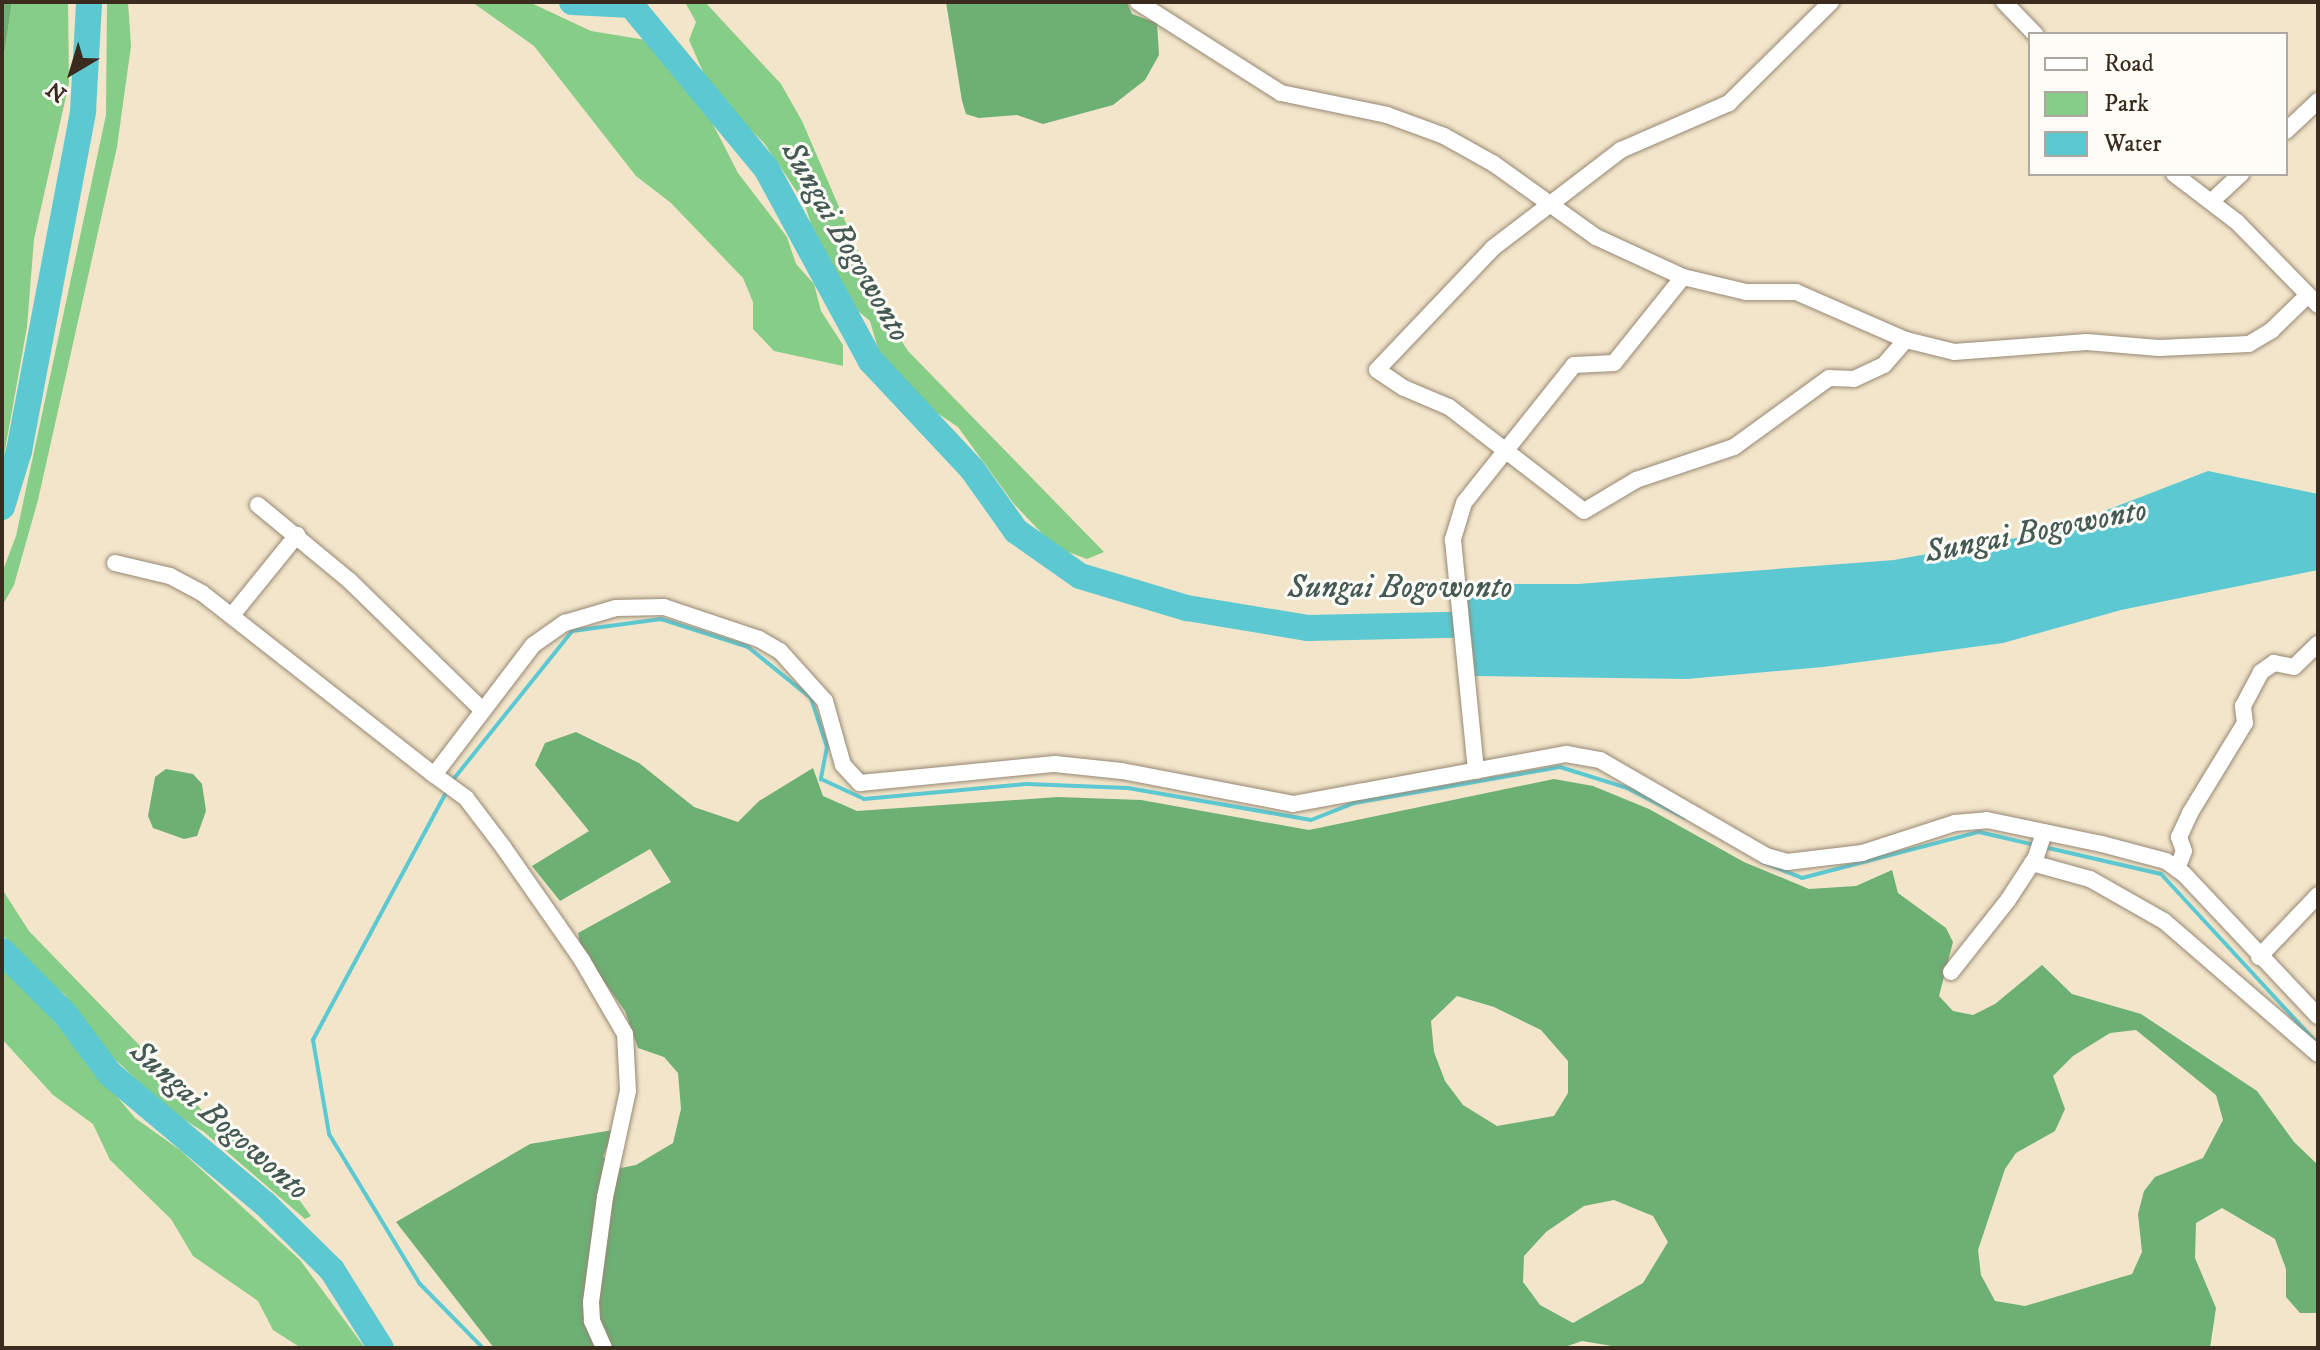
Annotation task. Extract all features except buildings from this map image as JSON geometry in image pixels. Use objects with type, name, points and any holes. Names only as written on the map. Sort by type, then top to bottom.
[{"type":"street","points":[[1138,2],[1261,84],[1326,105],[1387,115],[1444,136],[1623,251],[1683,277],[1746,292],[1796,292],[1906,340],[1954,352],[2087,342],[2159,348],[2249,344],[2313,300],[2212,201],[2177,176]]},
{"type":"street","points":[[1831,2],[1729,103],[1621,150],[1549,205],[1455,283],[1377,370],[1404,388],[1449,407],[1506,448],[1579,509],[1592,510],[1636,480],[1734,447],[1826,380],[1854,379],[1884,365],[1906,340]]},
{"type":"street","points":[[2004,2],[2033,32]]},
{"type":"street","points":[[2288,129],[2318,101]]},
{"type":"street","points":[[2212,201],[2239,176]]},
{"type":"street","points":[[1476,771],[1453,540],[1464,503],[1574,365],[1614,363],[1683,277]]},
{"type":"street","points":[[258,505],[297,535],[482,710]]},
{"type":"street","points":[[233,614],[297,535]]},
{"type":"street","points":[[115,563],[170,576],[233,614],[466,798],[554,918],[625,1034],[628,1091],[605,1197],[591,1302],[592,1321],[604,1348]]},
{"type":"street","points":[[438,778],[482,710],[544,635],[604,611],[649,605],[745,634],[791,660],[825,701],[843,765],[860,783],[1055,764],[1122,771],[1293,804],[1552,754],[1600,760],[1766,856],[1787,862],[1862,853],[1968,821],[2156,858],[2177,869],[2201,888],[2259,957],[2318,1016]]},
{"type":"street","points":[[2177,869],[2184,851],[2179,837],[2190,813],[2245,723],[2243,706],[2261,672],[2274,663],[2294,667],[2318,644]]},
{"type":"street","points":[[1951,972],[2034,860],[2043,834]]},
{"type":"street","points":[[2034,860],[2090,879],[2164,921],[2318,1054]]},
{"type":"street","points":[[2259,957],[2318,895]]},
{"type":"green space","points":[[2,2],[12,2],[2,68]]},
{"type":"green space","points":[[12,2],[68,2],[69,83],[34,239],[27,327],[2,467],[2,68]]},
{"type":"green space","points":[[107,2],[128,2],[131,46],[117,147],[38,500],[14,585],[2,606],[2,573],[16,536],[106,115]]},
{"type":"green space","points":[[472,2],[529,2],[591,31],[646,40],[679,72],[701,101],[738,173],[787,237],[796,264],[814,284],[821,311],[843,345],[843,366],[774,351],[753,329],[753,302],[743,278],[671,203],[636,176],[534,46]]},
{"type":"green space","points":[[685,2],[705,2],[781,84],[802,121],[886,316],[908,351],[1104,552],[1087,559],[1055,547],[1014,504],[958,427],[919,401],[881,359],[870,321],[845,300],[821,255],[804,202],[764,143],[711,90],[689,40],[696,22]]},
{"type":"green space","points":[[946,2],[1127,2],[1132,14],[1157,23],[1159,55],[1145,80],[1113,105],[1043,124],[1017,115],[979,118],[966,114],[962,101]]},
{"type":"green space","points":[[576,732],[639,763],[694,807],[738,822],[759,801],[813,768],[823,796],[857,811],[1058,797],[1141,800],[1309,830],[1554,779],[1593,786],[1649,809],[1744,862],[1809,889],[1856,886],[1892,870],[1898,893],[1946,928],[1953,942],[1939,996],[1953,1011],[1973,1015],[1995,1004],[2042,965],[2072,994],[2141,1014],[2257,1091],[2294,1142],[2318,1165],[2318,1313],[2300,1313],[2286,1297],[2286,1269],[2275,1239],[2222,1208],[2196,1223],[2195,1258],[2216,1308],[2210,1348],[1624,1348],[1582,1341],[1562,1348],[494,1348],[396,1222],[530,1144],[613,1130],[603,1157],[621,1168],[636,1165],[673,1143],[681,1109],[678,1073],[664,1057],[638,1048],[625,1011],[581,950],[578,933],[671,882],[650,849],[560,901],[532,866],[589,831],[535,765],[545,743]],"holes":[[[1457,996],[1494,1007],[1541,1030],[1568,1061],[1568,1093],[1554,1116],[1497,1126],[1463,1105],[1445,1081],[1434,1052],[1431,1021]],[[2136,1030],[2216,1095],[2223,1120],[2203,1158],[2155,1177],[2144,1191],[2138,1214],[2142,1252],[2132,1274],[2025,1306],[1995,1301],[1981,1275],[1978,1250],[2005,1169],[2016,1153],[2055,1131],[2065,1109],[2053,1076],[2073,1056],[2110,1033]],[[1614,1200],[1653,1216],[1668,1242],[1643,1283],[1573,1323],[1540,1305],[1523,1282],[1524,1256],[1546,1232],[1584,1206]]]},
{"type":"green space","points":[[166,769],[193,774],[202,784],[206,811],[197,836],[184,839],[153,828],[148,816],[155,777]]},
{"type":"green space","points":[[2,889],[29,931],[201,1109],[276,1168],[311,1216],[305,1219],[204,1132],[167,1109],[98,1043],[65,995],[23,960],[2,934]]},
{"type":"green space","points":[[2,959],[135,1118],[180,1150],[300,1260],[365,1348],[301,1348],[273,1330],[258,1301],[193,1256],[171,1219],[110,1160],[93,1124],[53,1095],[2,1039]]},
{"type":"water","points":[[2208,471],[2318,494],[2318,570],[2121,610],[2003,643],[1823,667],[1687,679],[1475,676],[1466,584],[1578,584],[1894,560],[2050,532]]},
{"type":"waterway","name":"Sungai Bogowonto","points":[[2,507],[19,451],[83,111],[89,2]]},
{"type":"waterway","name":"Sungai Bogowonto","points":[[572,2],[631,5],[766,168],[871,361],[972,469],[1016,531],[1080,576],[1187,608],[1308,628],[1488,624]]},
{"type":"waterway","points":[[452,781],[572,631],[661,619],[748,647],[811,698],[827,747],[821,779],[864,799],[1027,784],[1128,788],[1311,820],[1354,803],[1560,767],[1627,788],[1685,818]]},
{"type":"waterway","points":[[448,789],[313,1040],[329,1134],[420,1284],[483,1348]]},
{"type":"waterway","points":[[1762,862],[1802,878],[1979,832],[2035,845]]},
{"type":"waterway","points":[[2044,847],[2161,874],[2318,1044]]},
{"type":"waterway","name":"Sungai Bogowonto","points":[[2,951],[65,1014],[110,1074],[265,1204],[332,1270],[381,1348]]}]
